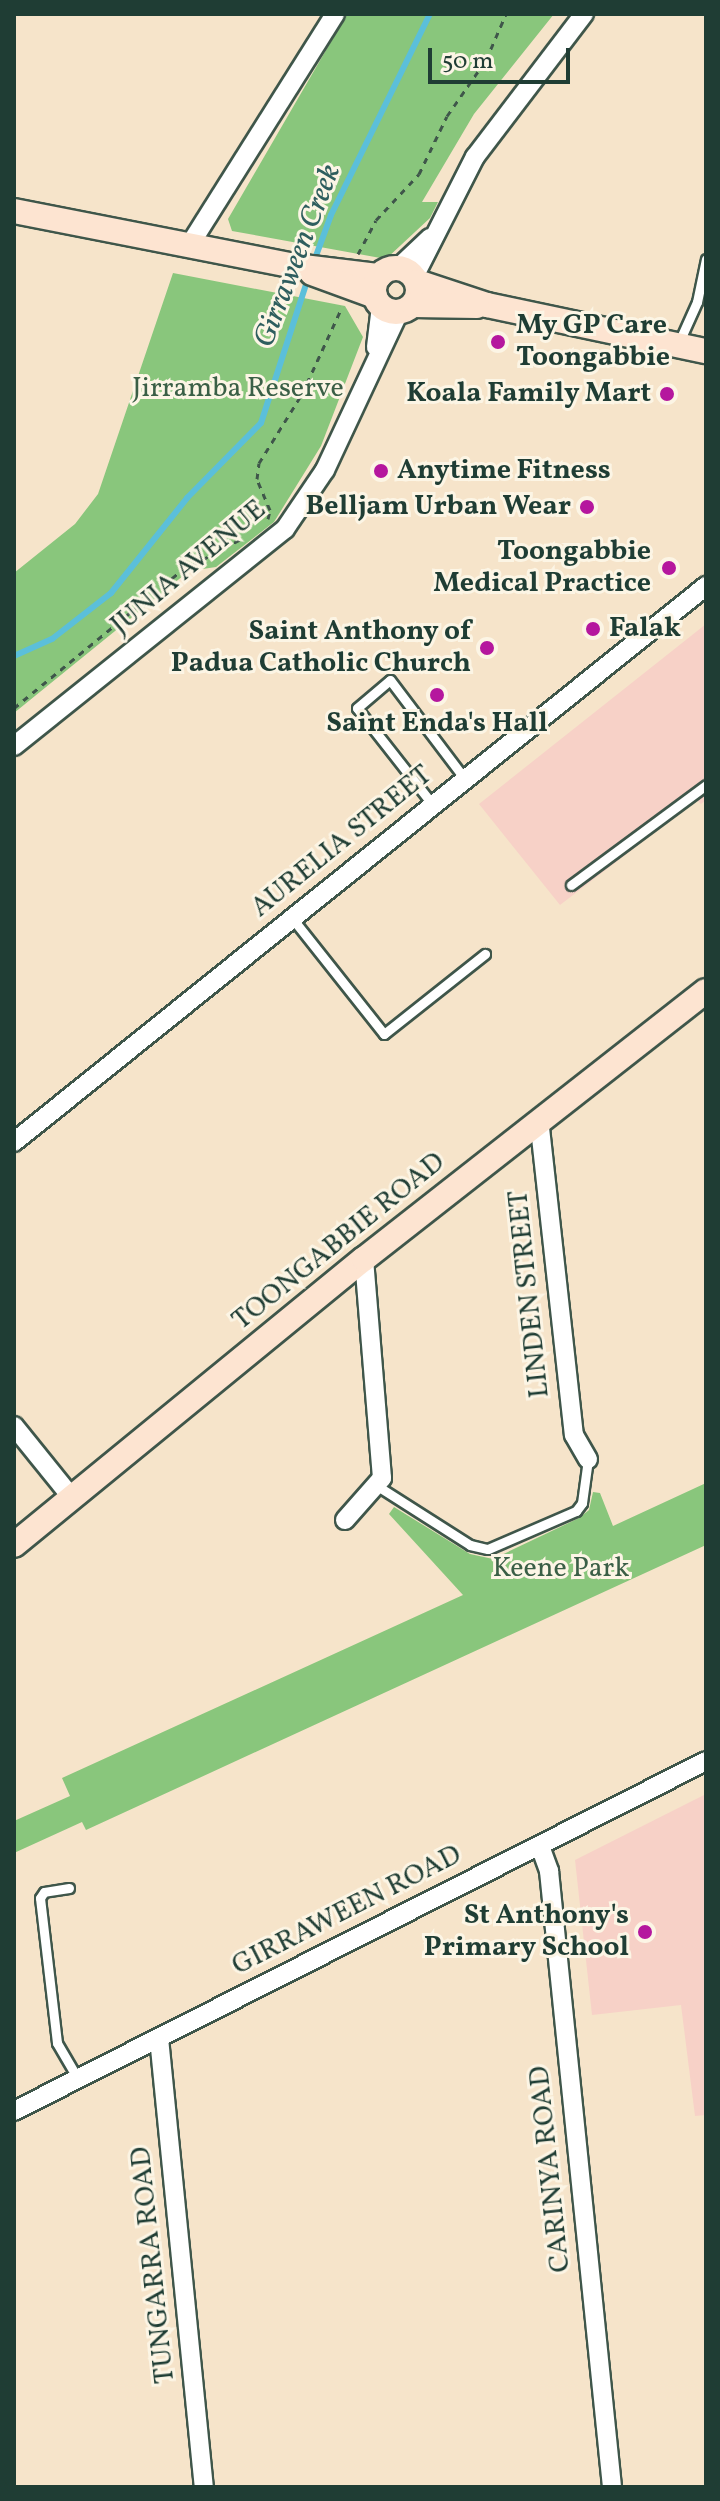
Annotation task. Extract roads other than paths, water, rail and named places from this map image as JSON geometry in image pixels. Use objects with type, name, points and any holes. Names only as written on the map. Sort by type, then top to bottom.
[{"type":"main road","points":[[14,211],[706,351]]},
{"type":"main road","name":"TOONGABBIE ROAD","points":[[14,1545],[364,1259],[706,991]]},
{"type":"street","points":[[189,246],[335,14]]},
{"type":"street","name":"JUNIA AVENUE","points":[[14,746],[285,529],[325,470],[376,354],[397,290],[512,102],[584,14]]},
{"type":"street","name":"AURELIA STREET","points":[[14,1142],[706,586]]},
{"type":"street","name":"LINDEN STREET","points":[[539,1119],[574,1435],[588,1459]]},
{"type":"street","points":[[345,1520],[379,1487],[383,1462],[364,1259]]},
{"type":"street","points":[[14,1426],[73,1499]]},
{"type":"street","name":"GIRRAWEEN ROAD","points":[[14,2111],[706,1761]]},
{"type":"street","name":"CARINYA ROAD","points":[[540,1846],[549,1871],[612,2487]]},
{"type":"street","name":"TUNGARRA ROAD","points":[[159,2038],[204,2487]]},
{"type":"lane","points":[[677,345],[697,302],[706,259]]},
{"type":"lane","points":[[433,805],[357,708],[390,680],[465,779]]},
{"type":"lane","points":[[571,885],[706,785]]},
{"type":"lane","points":[[292,918],[384,1034],[485,954]]},
{"type":"lane","points":[[379,1487],[470,1545],[488,1549],[576,1511],[582,1503],[588,1459]]},
{"type":"lane","points":[[69,1888],[44,1892],[40,1898],[57,2043],[78,2079]]},
{"type":"waterway","name":"Girraween Creek","points":[[313,264],[331,215],[430,14]]},
{"type":"waterway","name":"Girraween Creek","points":[[14,656],[52,639],[111,593],[187,498],[261,423],[308,278]]},
{"type":"place","name":"My GP Care Toongabbie","points":[[498,342]]},
{"type":"place","name":"Koala Family Mart","points":[[667,394]]},
{"type":"place","name":"Anytime Fitness","points":[[381,471]]},
{"type":"place","name":"Belljam Urban Wear","points":[[587,507]]},
{"type":"place","name":"Toongabbie Medical Practice","points":[[669,568]]},
{"type":"place","name":"Falak","points":[[593,629]]},
{"type":"place","name":"Saint Anthony of Padua Catholic Church","points":[[487,648]]},
{"type":"place","name":"Saint Enda's Hall","points":[[437,695]]},
{"type":"place","name":"St Anthony's Primary School","points":[[645,1932]]},
{"type":"park label","name":"Jirramba Reserve","points":[[238,389]]},
{"type":"park label","name":"Keene Park","points":[[561,1569]]}]
